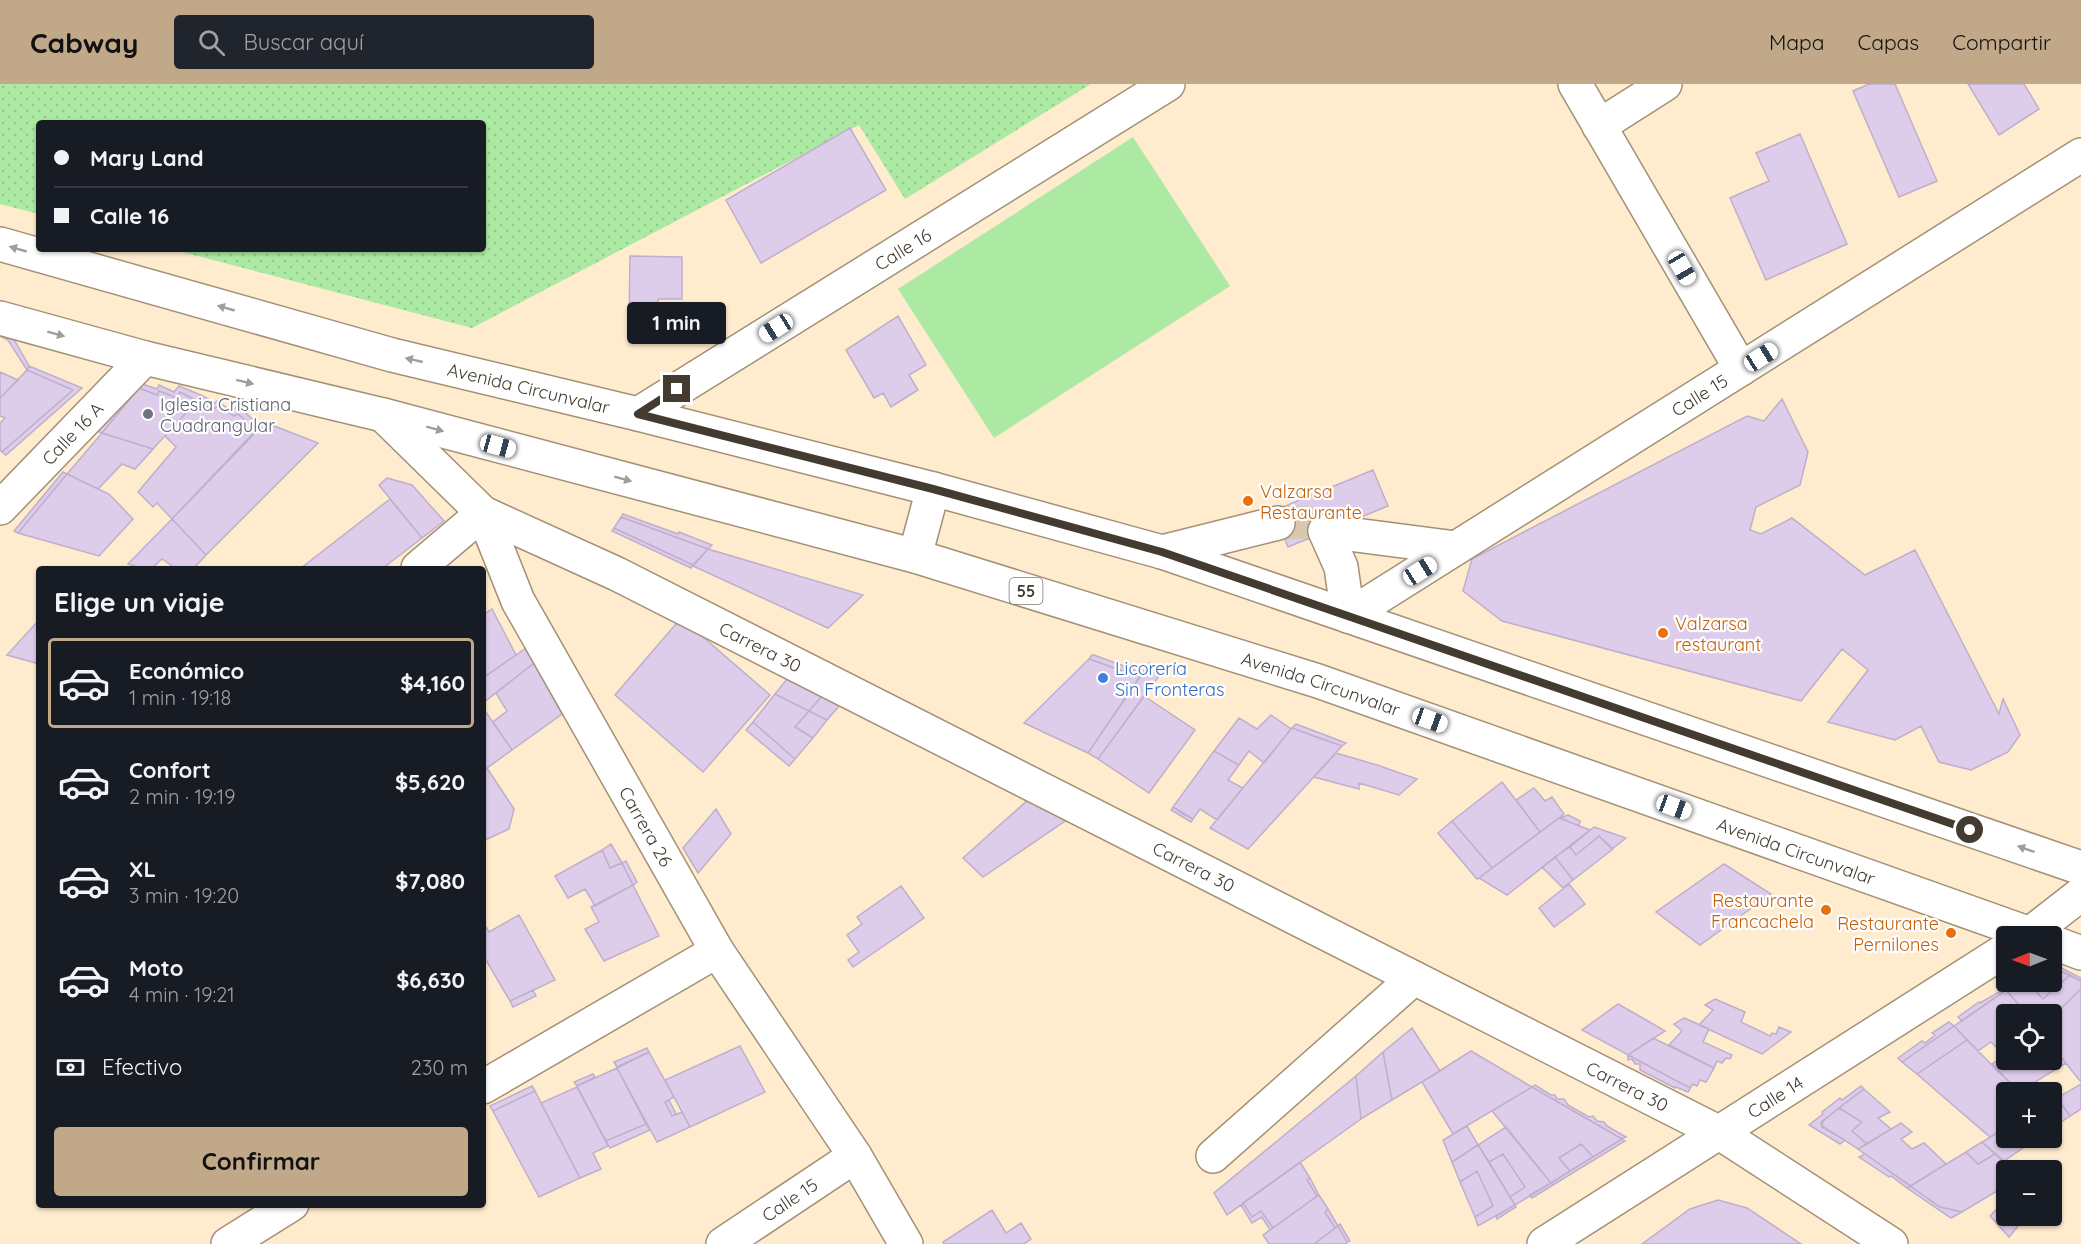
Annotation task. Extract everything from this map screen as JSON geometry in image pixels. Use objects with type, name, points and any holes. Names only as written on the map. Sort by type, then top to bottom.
[{"type":"main road","name":"Calle 16","points":[[638,414],[1168,84]]},
{"type":"main road","points":[[1575,84],[1741,369]]},
{"type":"main road","points":[[1599,126],[1665,84]]},
{"type":"main road","name":"Calle 15","points":[[1348,616],[2081,155]]},
{"type":"main road","name":"Avenida Circunvalar","points":[[0,244],[392,354],[933,489],[1162,552],[2081,868]]},
{"type":"main road","name":"Avenida Circunvalar","points":[[0,318],[145,358],[383,415],[915,556],[1318,681],[1996,927]]},
{"type":"main road","name":"Calle 16 A","points":[[0,508],[145,358]]},
{"type":"main road","name":"Carrera 26","points":[[383,415],[483,513],[518,601],[717,951],[855,1156],[906,1244]]},
{"type":"main road","points":[[915,556],[933,489]]},
{"type":"main road","points":[[420,566],[483,513]]},
{"type":"main road","name":"Carrera 30","points":[[483,513],[627,580],[1718,1132],[1892,1244]]},
{"type":"main road","points":[[1162,552],[1278,523]]},
{"type":"main road","points":[[1348,616],[1341,567],[1325,531],[1456,548]]},
{"type":"main road","name":"Calle 14","points":[[2045,926],[2081,894]]},
{"type":"main road","name":"Avenida Circunvalar","points":[[2062,948],[2081,953]]},
{"type":"main road","points":[[486,1085],[717,951]]},
{"type":"main road","name":"Calle 14","points":[[1544,1244],[1718,1132],[1996,960]]},
{"type":"main road","points":[[1213,1156],[1414,978]]},
{"type":"main road","name":"Calle 15","points":[[723,1244],[855,1156]]},
{"type":"main road","points":[[228,1244],[286,1208]]},
{"type":"green space","points":[[0,84],[1091,84],[905,199],[859,125],[472,328],[182,252],[486,252],[486,120],[36,120],[36,213],[0,204]]},
{"type":"green space","points":[[1133,137],[1230,286],[994,438],[898,289]]},
{"type":"building","points":[[1869,84],[1895,84],[1937,181],[1899,197],[1853,91]]},
{"type":"building","points":[[1968,84],[2024,84],[2039,109],[1999,135]]},
{"type":"building","points":[[850,128],[886,190],[761,263],[726,200]]},
{"type":"building","points":[[1800,134],[1847,244],[1766,280],[1730,198],[1769,181],[1756,153]]},
{"type":"building","points":[[630,256],[682,257],[682,299],[658,299],[657,327],[629,326]]},
{"type":"building","points":[[898,316],[926,365],[909,375],[918,390],[891,407],[883,393],[874,398],[846,350]]},
{"type":"building","points":[[0,329],[11,334],[29,366],[27,370],[8,340],[0,336]]},
{"type":"building","points":[[29,366],[82,388],[6,455],[2,452],[73,390],[27,370]]},
{"type":"building","points":[[27,370],[73,390],[2,452],[0,450],[0,423],[5,418],[0,416],[0,398]]},
{"type":"building","points":[[0,372],[18,380],[0,398]]},
{"type":"building","points":[[136,382],[157,389],[159,385],[174,392],[179,386],[201,395],[197,401],[180,392],[177,398],[159,391],[157,395],[139,388],[102,433],[96,431]]},
{"type":"building","points":[[139,388],[157,395],[159,391],[177,398],[180,392],[197,401],[153,449],[102,433]]},
{"type":"building","points":[[201,395],[215,403],[217,401],[232,411],[237,406],[261,426],[257,430],[238,414],[234,416],[218,406],[212,410],[197,401]]},
{"type":"building","points":[[1782,399],[1808,452],[1800,485],[1756,507],[1750,530],[1761,534],[1792,518],[1865,575],[1915,550],[1999,714],[2003,699],[2020,735],[2008,752],[1971,770],[1939,762],[1921,726],[1895,740],[1828,722],[1868,670],[1842,649],[1801,701],[1502,621],[1463,591],[1472,559],[1747,416],[1764,421]]},
{"type":"building","points":[[197,401],[212,410],[218,406],[234,416],[238,414],[257,431],[172,519],[157,503],[153,507],[138,492],[176,447],[165,436]]},
{"type":"building","points":[[264,422],[318,443],[206,555],[172,519]]},
{"type":"building","points":[[102,433],[153,449],[135,469],[122,464],[98,489],[67,474]]},
{"type":"building","points":[[1373,470],[1388,506],[1288,547],[1273,511]]},
{"type":"building","points":[[63,472],[67,474],[18,533],[14,531]]},
{"type":"building","points":[[67,474],[109,494],[133,519],[99,556],[18,533]]},
{"type":"building","points":[[387,478],[412,485],[444,521],[422,538],[379,485]]},
{"type":"building","points":[[390,499],[422,538],[386,566],[304,566]]},
{"type":"building","points":[[623,514],[712,545],[708,549],[621,517]]},
{"type":"building","points":[[621,517],[708,549],[693,565],[614,528]]},
{"type":"building","points":[[172,519],[206,555],[196,566],[172,566],[162,559],[154,566],[128,564]]},
{"type":"building","points":[[614,528],[693,565],[691,568],[612,531]]},
{"type":"building","points":[[708,549],[863,595],[828,628],[693,566]]},
{"type":"building","points":[[492,609],[516,655],[486,676],[486,613]]},
{"type":"building","points":[[681,618],[770,695],[703,772],[615,695]]},
{"type":"building","points":[[36,623],[36,663],[7,655]]},
{"type":"building","points":[[526,648],[534,663],[486,701],[486,676]]},
{"type":"building","points":[[1092,655],[1143,673],[1140,677],[1089,659]]},
{"type":"building","points":[[1089,659],[1140,677],[1088,753],[1024,723]]},
{"type":"building","points":[[534,663],[562,714],[512,750],[493,722],[507,711],[496,693]]},
{"type":"building","points":[[1149,663],[1165,668],[1098,759],[1088,753]]},
{"type":"building","points":[[787,679],[822,696],[809,711],[775,694]]},
{"type":"building","points":[[775,694],[809,711],[795,727],[813,738],[795,759],[753,722]]},
{"type":"building","points":[[822,696],[840,705],[827,720],[809,711]]},
{"type":"building","points":[[1144,696],[1195,730],[1149,793],[1098,759]]},
{"type":"building","points":[[809,711],[827,720],[813,738],[795,727]]},
{"type":"building","points":[[486,712],[512,750],[486,769]]},
{"type":"building","points":[[1271,715],[1291,729],[1264,763],[1249,751],[1239,765],[1214,751],[1239,718],[1257,729]]},
{"type":"building","points":[[753,722],[795,759],[789,766],[746,730]]},
{"type":"building","points":[[1296,724],[1346,743],[1342,746],[1292,728]]},
{"type":"building","points":[[1292,728],[1342,746],[1248,849],[1210,828]]},
{"type":"building","points":[[1214,751],[1239,765],[1228,780],[1243,788],[1217,820],[1200,809],[1193,819],[1173,807]]},
{"type":"building","points":[[1336,753],[1417,779],[1399,795],[1359,783],[1359,789],[1314,777]]},
{"type":"building","points":[[486,769],[514,809],[509,829],[486,840]]},
{"type":"building","points":[[1502,782],[1540,832],[1492,868],[1452,821]]},
{"type":"building","points":[[1534,788],[1545,801],[1552,797],[1564,814],[1540,832],[1516,800]]},
{"type":"building","points":[[1029,799],[1068,819],[983,877],[963,858]]},
{"type":"building","points":[[1173,807],[1193,819],[1191,822],[1171,810]]},
{"type":"building","points":[[716,809],[731,834],[698,873],[683,848]]},
{"type":"building","points":[[1568,815],[1580,821],[1579,826],[1560,818]]},
{"type":"building","points":[[1559,818],[1590,830],[1507,895],[1479,878]]},
{"type":"building","points":[[1452,821],[1492,868],[1477,879],[1438,833]]},
{"type":"building","points":[[1594,827],[1626,838],[1612,849],[1599,836],[1576,855],[1570,847]]},
{"type":"building","points":[[1599,836],[1613,849],[1573,880],[1555,857],[1570,847],[1576,855]]},
{"type":"building","points":[[611,844],[622,863],[610,868],[602,850]]},
{"type":"building","points":[[602,850],[610,868],[622,863],[633,885],[595,906],[585,889],[568,898],[555,876]]},
{"type":"building","points":[[1555,857],[1573,880],[1563,888],[1542,867]]},
{"type":"building","points":[[626,861],[637,882],[633,885],[622,863]]},
{"type":"building","points":[[1724,864],[1771,894],[1700,945],[1656,912]]},
{"type":"building","points":[[1569,884],[1585,904],[1554,927],[1539,908]]},
{"type":"building","points":[[633,885],[659,936],[604,961],[585,929],[599,922],[591,907]]},
{"type":"building","points":[[901,886],[924,918],[853,967],[848,960],[859,952],[847,935],[862,924],[857,917]]},
{"type":"building","points":[[519,915],[555,980],[510,1001],[486,960],[486,927],[489,932]]},
{"type":"building","points":[[2062,968],[2081,978],[2081,981],[2062,972]]},
{"type":"building","points":[[2062,971],[2070,975],[2062,982]]},
{"type":"building","points":[[2070,975],[2081,981],[2081,989],[2062,1007],[2062,1004],[2018,1004],[2008,992],[2036,992],[2043,999],[2051,992],[2062,992],[2062,982]]},
{"type":"building","points":[[2081,989],[2081,1082],[2062,1058],[2062,1007]]},
{"type":"building","points":[[533,990],[536,996],[513,1007],[510,1001]]},
{"type":"building","points":[[1999,992],[2003,992],[1962,1021],[1958,1017],[1979,1002]]},
{"type":"building","points":[[2003,992],[2008,992],[2018,1004],[1996,1004],[1996,1047],[1991,1042],[1978,1051],[1954,1026]]},
{"type":"building","points":[[2036,992],[2051,992],[2043,999]]},
{"type":"building","points":[[1715,999],[1745,1012],[1741,1022],[1770,1036],[1772,1033],[1776,1034],[1779,1027],[1791,1032],[1762,1054],[1699,1025],[1713,1010],[1705,1005]]},
{"type":"building","points":[[1618,1004],[1665,1031],[1628,1055],[1582,1030]]},
{"type":"building","points":[[1684,1018],[1709,1029],[1703,1042],[1732,1055],[1730,1059],[1726,1058],[1722,1063],[1717,1061],[1714,1068],[1669,1045],[1682,1031],[1674,1024]]},
{"type":"building","points":[[1949,1022],[1954,1026],[1902,1062],[1898,1058],[1922,1041],[1925,1043],[1935,1035],[1932,1033]]},
{"type":"building","points":[[1954,1026],[1967,1040],[1917,1074],[1902,1062]]},
{"type":"building","points":[[1412,1028],[1440,1071],[1392,1100],[1383,1052]]},
{"type":"building","points":[[1653,1038],[1714,1068],[1706,1082],[1700,1080],[1697,1086],[1693,1084],[1690,1088],[1628,1055]]},
{"type":"building","points":[[1967,1040],[2009,1082],[1996,1082],[1996,1133],[1990,1137],[1917,1074]]},
{"type":"building","points":[[740,1046],[765,1092],[690,1127],[665,1080]]},
{"type":"building","points":[[647,1048],[649,1052],[617,1067],[614,1062]]},
{"type":"building","points":[[1471,1051],[1532,1087],[1453,1134],[1422,1082]]},
{"type":"building","points":[[649,1052],[674,1097],[665,1102],[672,1116],[682,1112],[690,1127],[657,1142],[617,1068]]},
{"type":"building","points":[[1383,1052],[1392,1100],[1361,1119],[1356,1076]]},
{"type":"building","points":[[1628,1055],[1690,1089],[1688,1092],[1675,1088],[1640,1070],[1640,1064],[1635,1064],[1632,1059],[1628,1060]]},
{"type":"building","points":[[617,1068],[646,1124],[606,1141],[577,1086]]},
{"type":"building","points":[[1998,1070],[2055,1070],[2035,1082],[2009,1082]]},
{"type":"building","points":[[593,1074],[595,1077],[577,1086],[574,1082]]},
{"type":"building","points":[[1356,1076],[1361,1119],[1227,1215],[1214,1193]]},
{"type":"building","points":[[2081,1084],[2081,1109],[2070,1116],[2062,1105],[2062,1095]]},
{"type":"building","points":[[1535,1085],[1555,1095],[1557,1099],[1564,1099],[1568,1105],[1589,1117],[1593,1116],[1597,1121],[1604,1122],[1626,1137],[1622,1139],[1532,1087]]},
{"type":"building","points":[[532,1086],[535,1091],[493,1111],[490,1106]]},
{"type":"building","points":[[1861,1086],[1864,1089],[1821,1122],[1822,1127],[1845,1140],[1840,1144],[1809,1125],[1840,1098],[1842,1100]]},
{"type":"building","points":[[577,1087],[608,1146],[593,1153],[601,1169],[580,1178],[541,1103]]},
{"type":"building","points":[[1532,1087],[1622,1139],[1593,1157],[1581,1144],[1559,1158],[1570,1171],[1551,1183],[1492,1111]]},
{"type":"building","points":[[1864,1089],[1890,1112],[1878,1118],[1891,1129],[1867,1144],[1852,1131],[1862,1122],[1839,1108]]},
{"type":"building","points":[[535,1091],[580,1178],[539,1197],[493,1111]]},
{"type":"building","points":[[669,1100],[676,1114],[672,1116],[665,1102]]},
{"type":"building","points":[[2062,1105],[2070,1116],[2062,1121]]},
{"type":"building","points":[[1839,1108],[1862,1122],[1852,1131],[1867,1144],[1858,1149],[1822,1126],[1823,1121]]},
{"type":"building","points":[[1901,1123],[1912,1132],[1901,1139],[1912,1149],[1924,1143],[1946,1164],[1911,1186],[1858,1149]]},
{"type":"building","points":[[646,1124],[650,1130],[610,1148],[606,1141]]},
{"type":"building","points":[[1467,1126],[1478,1145],[1452,1162],[1443,1140]]},
{"type":"building","points":[[1506,1127],[1551,1183],[1515,1205],[1510,1197],[1525,1187],[1503,1154],[1489,1162],[1478,1145]]},
{"type":"building","points":[[1996,1134],[1996,1148],[2023,1148],[2003,1160],[1982,1142]]},
{"type":"building","points":[[1622,1139],[1625,1141],[1553,1185],[1551,1183]]},
{"type":"building","points":[[1982,1142],[1995,1154],[1978,1164],[1966,1152]]},
{"type":"building","points":[[1581,1144],[1593,1157],[1570,1171],[1559,1158]]},
{"type":"building","points":[[1478,1145],[1515,1205],[1478,1226],[1475,1217],[1493,1206],[1477,1171],[1460,1182],[1452,1162]]},
{"type":"building","points":[[1966,1152],[1978,1164],[1995,1154],[2002,1160],[1996,1160],[1996,1192],[1962,1212],[1940,1207],[1910,1186]]},
{"type":"building","points":[[1503,1154],[1525,1187],[1510,1197],[1489,1162]]},
{"type":"building","points":[[1865,1154],[1910,1186],[1907,1188],[1859,1157]]},
{"type":"building","points":[[1300,1162],[1317,1196],[1273,1228],[1261,1211],[1252,1217],[1243,1203]]},
{"type":"building","points":[[1477,1171],[1493,1206],[1475,1217],[1460,1182]]},
{"type":"building","points":[[1310,1178],[1319,1195],[1317,1196],[1307,1180]]},
{"type":"building","points":[[1551,1183],[1553,1185],[1532,1198],[1530,1195]]},
{"type":"building","points":[[1910,1186],[1940,1207],[1962,1212],[1951,1218],[1907,1188]]},
{"type":"building","points":[[1319,1195],[1328,1209],[1325,1212],[1335,1228],[1314,1244],[1269,1244],[1263,1235]]},
{"type":"building","points":[[1718,1200],[1747,1208],[1801,1244],[1642,1244],[1690,1209]]},
{"type":"building","points":[[1243,1203],[1252,1217],[1261,1211],[1273,1228],[1270,1230],[1262,1217],[1252,1223],[1241,1205]]},
{"type":"building","points":[[1515,1205],[1516,1207],[1497,1219],[1496,1216]]},
{"type":"building","points":[[1328,1209],[1338,1226],[1335,1228],[1325,1212]]},
{"type":"building","points":[[992,1210],[1006,1233],[1021,1223],[1031,1239],[1024,1244],[944,1244],[943,1242]]},
{"type":"building","points":[[1996,1210],[1996,1223],[1990,1216]]},
{"type":"building","points":[[1340,1224],[1350,1241],[1347,1242],[1338,1226]]},
{"type":"building","points":[[1338,1226],[1346,1244],[1314,1244]]},
{"type":"building","points":[[1999,1226],[2018,1226],[2009,1237]]},
{"type":"tunnel","points":[[1278,523],[1307,522],[1325,531]]},
{"type":"place","name":"Iglesia Cristiana Cuadrangular","points":[[148,414]]},
{"type":"place","name":"Valzarsa Restaurante","points":[[1248,501]]},
{"type":"place","name":"Valzarsa restaurant","points":[[1663,633]]},
{"type":"place","name":"Licorería Sin Fronteras","points":[[1103,678]]},
{"type":"place","name":"Restaurante Francachela","points":[[1826,910]]},
{"type":"place","name":"Restaurante Pernilones","points":[[1951,933]]},
{"type":"route","points":[[677,389],[638,414],[933,489],[1162,552],[1970,830]]}]
